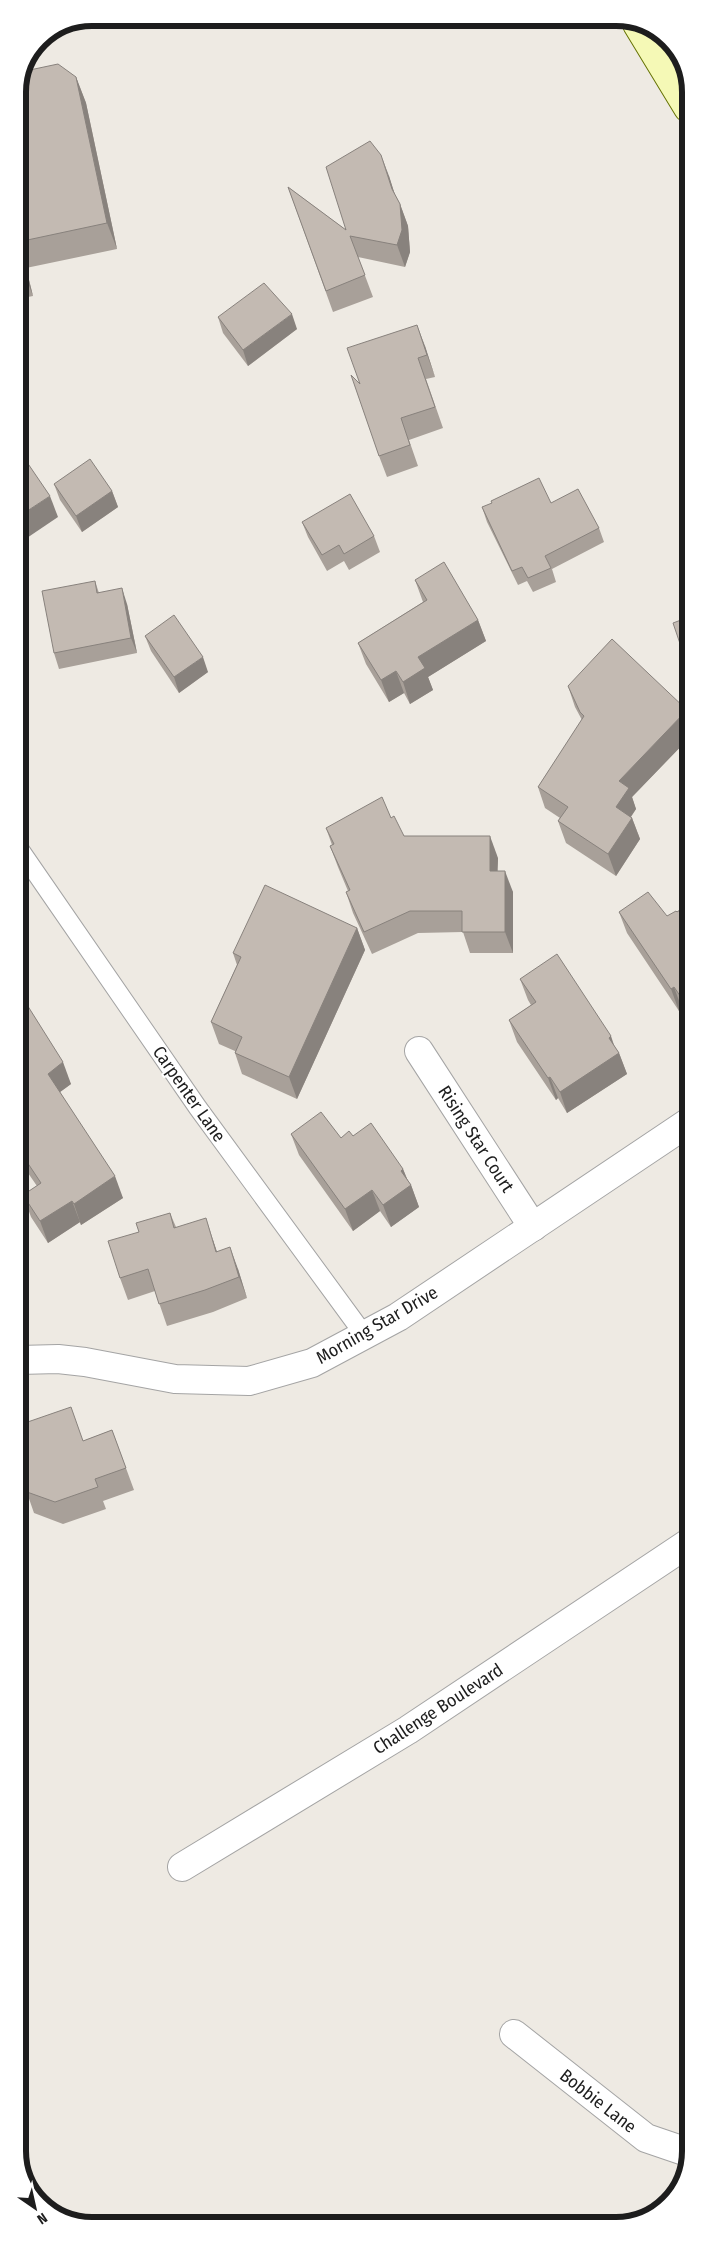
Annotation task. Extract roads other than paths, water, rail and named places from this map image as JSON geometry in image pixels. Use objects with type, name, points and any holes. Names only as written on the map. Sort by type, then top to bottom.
[{"type":"main road","points":[[641,31],[682,98]]},
{"type":"street","name":"Rising Star Court","points":[[419,1051],[533,1227]]},
{"type":"street","name":"Morning Star Drive","points":[[26,1360],[58,1359],[85,1362],[175,1379],[249,1381],[312,1363],[398,1317],[682,1127]]},
{"type":"street","name":"Challenge Boulevard","points":[[182,1867],[408,1730],[682,1547]]},
{"type":"street","name":"Bobbie Lane","points":[[514,2034],[646,2138],[682,2150]]},
{"type":"lane","name":"Carpenter Lane","points":[[26,859],[198,1108],[365,1336]]}]
